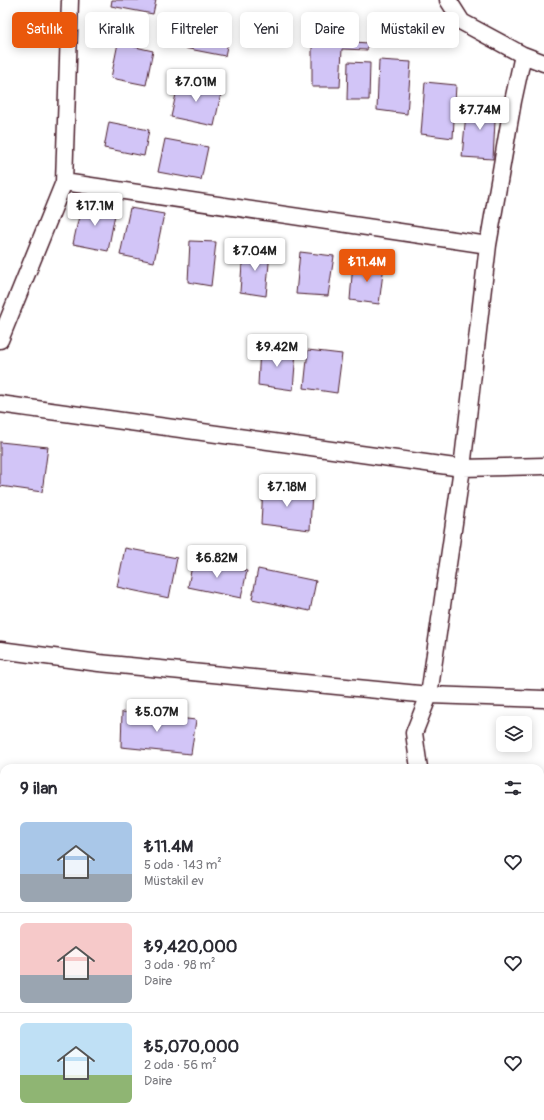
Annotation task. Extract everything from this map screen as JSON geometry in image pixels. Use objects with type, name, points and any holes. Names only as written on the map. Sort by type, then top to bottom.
[{"type":"street","points":[[0,340],[64,182],[70,0]]},
{"type":"street","points":[[448,0],[462,22],[523,55],[544,63]]},
{"type":"street","points":[[419,764],[414,733],[429,695],[462,468],[488,245],[513,101],[523,55]]},
{"type":"street","points":[[64,182],[488,245]]},
{"type":"street","points":[[0,404],[462,468],[544,466]]},
{"type":"street","points":[[0,650],[99,662],[429,695],[544,699]]},
{"type":"building","points":[[112,0],[156,0],[153,14],[149,12],[111,6]]},
{"type":"building","points":[[359,42],[367,43],[367,50],[342,49],[340,87],[312,87],[312,48],[359,48]]},
{"type":"building","points":[[117,48],[140,48],[153,51],[146,85],[111,78]]},
{"type":"building","points":[[184,48],[227,48],[225,56]]},
{"type":"building","points":[[379,60],[411,62],[407,114],[377,110]]},
{"type":"building","points":[[348,62],[370,63],[369,100],[347,100]]},
{"type":"building","points":[[179,80],[222,89],[214,126],[171,117]]},
{"type":"building","points":[[425,82],[456,85],[453,138],[421,134]]},
{"type":"building","points":[[467,102],[496,103],[493,159],[462,157]]},
{"type":"building","points":[[109,122],[149,130],[144,156],[104,148]]},
{"type":"building","points":[[165,139],[208,147],[201,180],[158,172]]},
{"type":"building","points":[[82,202],[116,209],[108,251],[73,244]]},
{"type":"building","points":[[130,208],[164,214],[154,262],[120,255]]},
{"type":"building","points":[[190,241],[216,242],[211,286],[188,282]]},
{"type":"building","points":[[243,250],[270,252],[266,296],[240,292]]},
{"type":"building","points":[[300,252],[334,256],[328,296],[296,294]]},
{"type":"building","points":[[353,263],[384,265],[379,304],[350,300]]},
{"type":"building","points":[[260,348],[296,351],[293,390],[258,385]]},
{"type":"building","points":[[308,350],[342,354],[337,393],[304,388]]},
{"type":"building","points":[[0,442],[48,447],[42,492],[0,486]]},
{"type":"building","points":[[263,487],[312,491],[310,530],[261,524]]},
{"type":"building","points":[[125,548],[177,558],[169,598],[117,587]]},
{"type":"building","points":[[193,560],[247,571],[241,598],[188,587]]},
{"type":"building","points":[[258,569],[316,581],[310,611],[252,599]]},
{"type":"building","points":[[122,712],[196,720],[191,754],[121,747]]}]
